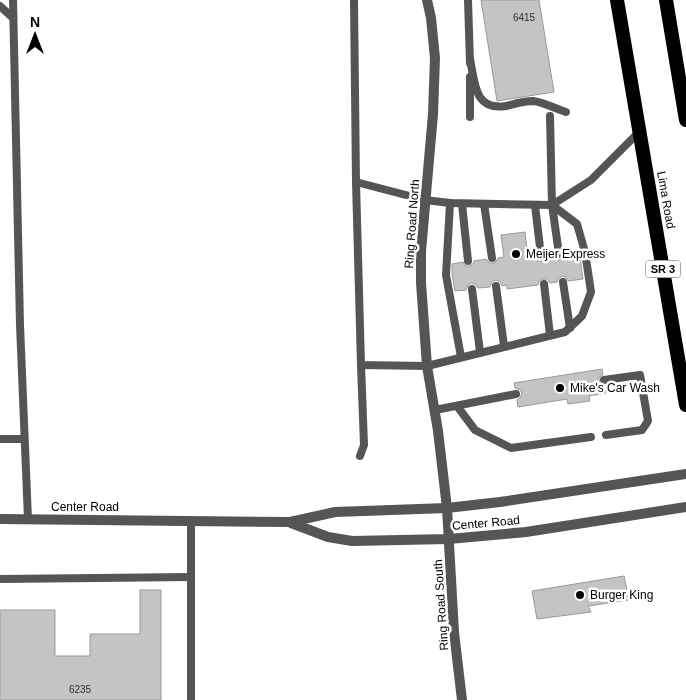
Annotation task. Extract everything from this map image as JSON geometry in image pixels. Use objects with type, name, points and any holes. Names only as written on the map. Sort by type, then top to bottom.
[{"type":"highway","name":"Lima Road","points":[[617,0],[686,405]]},
{"type":"highway","points":[[666,0],[686,120]]},
{"type":"street","name":"Ring Road North","points":[[427,0],[431,18],[435,58],[433,114],[421,250],[427,366],[435,410],[447,508]]},
{"type":"street","name":"Center Road","points":[[0,519],[290,522],[335,512],[447,508],[686,474]]},
{"type":"street","name":"Center Road","points":[[290,522],[328,537],[352,541],[449,539],[526,532],[686,507]]},
{"type":"street","name":"Ring Road South","points":[[447,508],[454,632],[462,700]]},
{"type":"lane","points":[[13,0],[24,439],[28,519]]},
{"type":"lane","points":[[354,0],[356,182],[364,445],[360,456]]},
{"type":"lane","points":[[468,0],[470,117]]},
{"type":"lane","points":[[0,6],[13,18]]},
{"type":"lane","points":[[470,59],[480,97],[489,106],[496,107],[533,101],[566,112]]},
{"type":"lane","points":[[550,116],[552,205],[559,254]]},
{"type":"lane","points":[[356,182],[425,200],[450,203],[552,205],[591,180],[639,132]]},
{"type":"lane","points":[[450,203],[446,275],[461,357]]},
{"type":"lane","points":[[462,204],[468,262]]},
{"type":"lane","points":[[484,204],[492,258]]},
{"type":"lane","points":[[361,365],[427,366],[565,332],[570,328],[582,316],[590,292],[585,252],[577,224],[552,205]]},
{"type":"lane","points":[[535,206],[541,256]]},
{"type":"lane","points":[[563,282],[570,328]]},
{"type":"lane","points":[[544,284],[550,335]]},
{"type":"lane","points":[[496,286],[504,346]]},
{"type":"lane","points":[[472,289],[480,352]]},
{"type":"lane","points":[[604,380],[640,375],[648,421],[642,430],[606,435]]},
{"type":"lane","points":[[435,410],[516,394]]},
{"type":"lane","points":[[457,406],[475,430],[511,448],[591,437]]},
{"type":"lane","points":[[0,440],[24,439]]},
{"type":"lane","points":[[191,520],[191,700]]},
{"type":"lane","points":[[0,579],[191,577]]},
{"type":"building","points":[[481,0],[539,0],[554,92],[497,101]]},
{"type":"building","points":[[525,232],[528,258],[535,257],[538,261],[542,261],[546,259],[547,255],[553,254],[559,260],[563,258],[565,253],[579,251],[583,279],[568,281],[563,276],[557,282],[550,283],[547,279],[543,279],[539,281],[538,285],[507,289],[507,285],[502,286],[496,280],[492,282],[490,287],[478,288],[472,283],[468,285],[466,290],[455,291],[452,264],[463,262],[465,266],[469,266],[474,261],[486,259],[490,263],[495,263],[498,258],[504,257],[501,235]]},
{"type":"building","name":"Mike's Car Wash","points":[[602,369],[603,375],[599,377],[599,381],[604,386],[606,393],[589,396],[590,401],[568,404],[567,399],[518,407],[517,400],[522,393],[515,388],[514,383]]},
{"type":"building","name":"Burger King","points":[[624,576],[629,600],[588,606],[591,612],[537,619],[532,591]]},
{"type":"building","points":[[140,590],[161,590],[161,700],[0,700],[0,610],[55,610],[55,656],[90,656],[90,634],[140,634]]},
{"type":"place","name":"Meijer Express","points":[[516,254]]},
{"type":"place","name":"Mike's Car Wash","points":[[560,388]]},
{"type":"place","name":"Burger King","points":[[580,595]]}]
